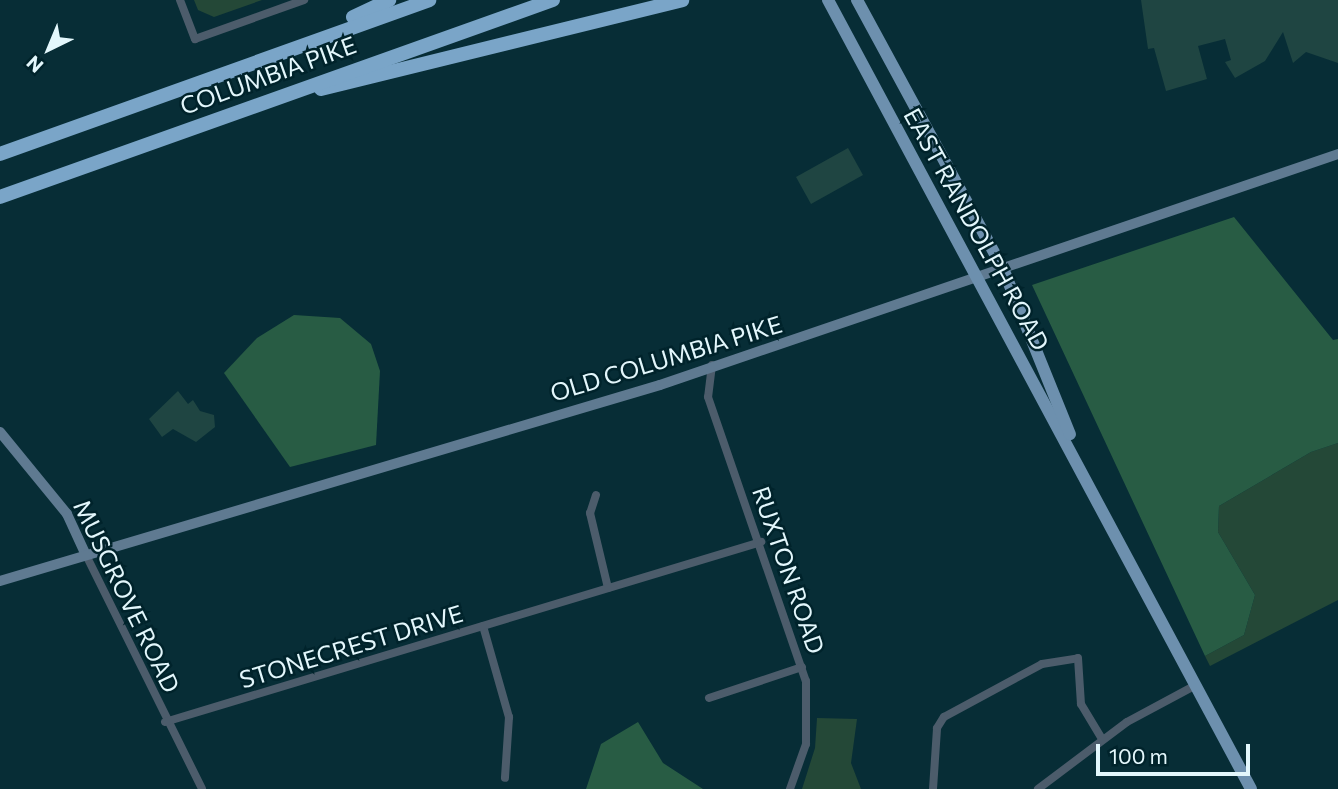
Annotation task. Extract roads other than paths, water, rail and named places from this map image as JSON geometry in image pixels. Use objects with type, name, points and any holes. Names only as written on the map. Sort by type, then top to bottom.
[{"type":"highway","points":[[295,45],[389,0]]},
{"type":"highway","name":"COLUMBIA PIKE","points":[[0,154],[295,45],[429,0]]},
{"type":"highway","name":"COLUMBIA PIKE","points":[[0,197],[235,111],[553,0]]},
{"type":"highway","points":[[235,111],[682,0]]},
{"type":"main road","name":"EAST RANDOLPH ROAD","points":[[828,0],[981,278],[1251,789]]},
{"type":"main road","name":"EAST RANDOLPH ROAD","points":[[858,0],[1004,271],[1087,480]]},
{"type":"main road","name":"OLD COLUMBIA PIKE","points":[[0,581],[660,385],[712,365],[1004,271],[1338,154]]},
{"type":"main road","name":"MUSGROVE ROAD","points":[[0,432],[67,514],[85,554]]},
{"type":"street","points":[[180,0],[195,39],[286,3],[304,0]]},
{"type":"street","name":"RUXTON ROAD","points":[[712,365],[708,397],[761,542],[802,667],[809,708],[806,744],[790,789]]},
{"type":"street","points":[[596,495],[590,513],[608,588]]},
{"type":"street","name":"STONECREST DRIVE","points":[[165,722],[761,542]]},
{"type":"street","name":"MUSGROVE ROAD","points":[[85,554],[165,722],[202,789]]},
{"type":"street","points":[[482,626],[510,724],[506,778]]},
{"type":"street","points":[[933,789],[937,728],[944,717],[1042,664],[1078,658],[1082,704],[1102,738]]},
{"type":"street","points":[[709,698],[802,667]]},
{"type":"street","points":[[1038,789],[1102,738],[1196,685]]}]
